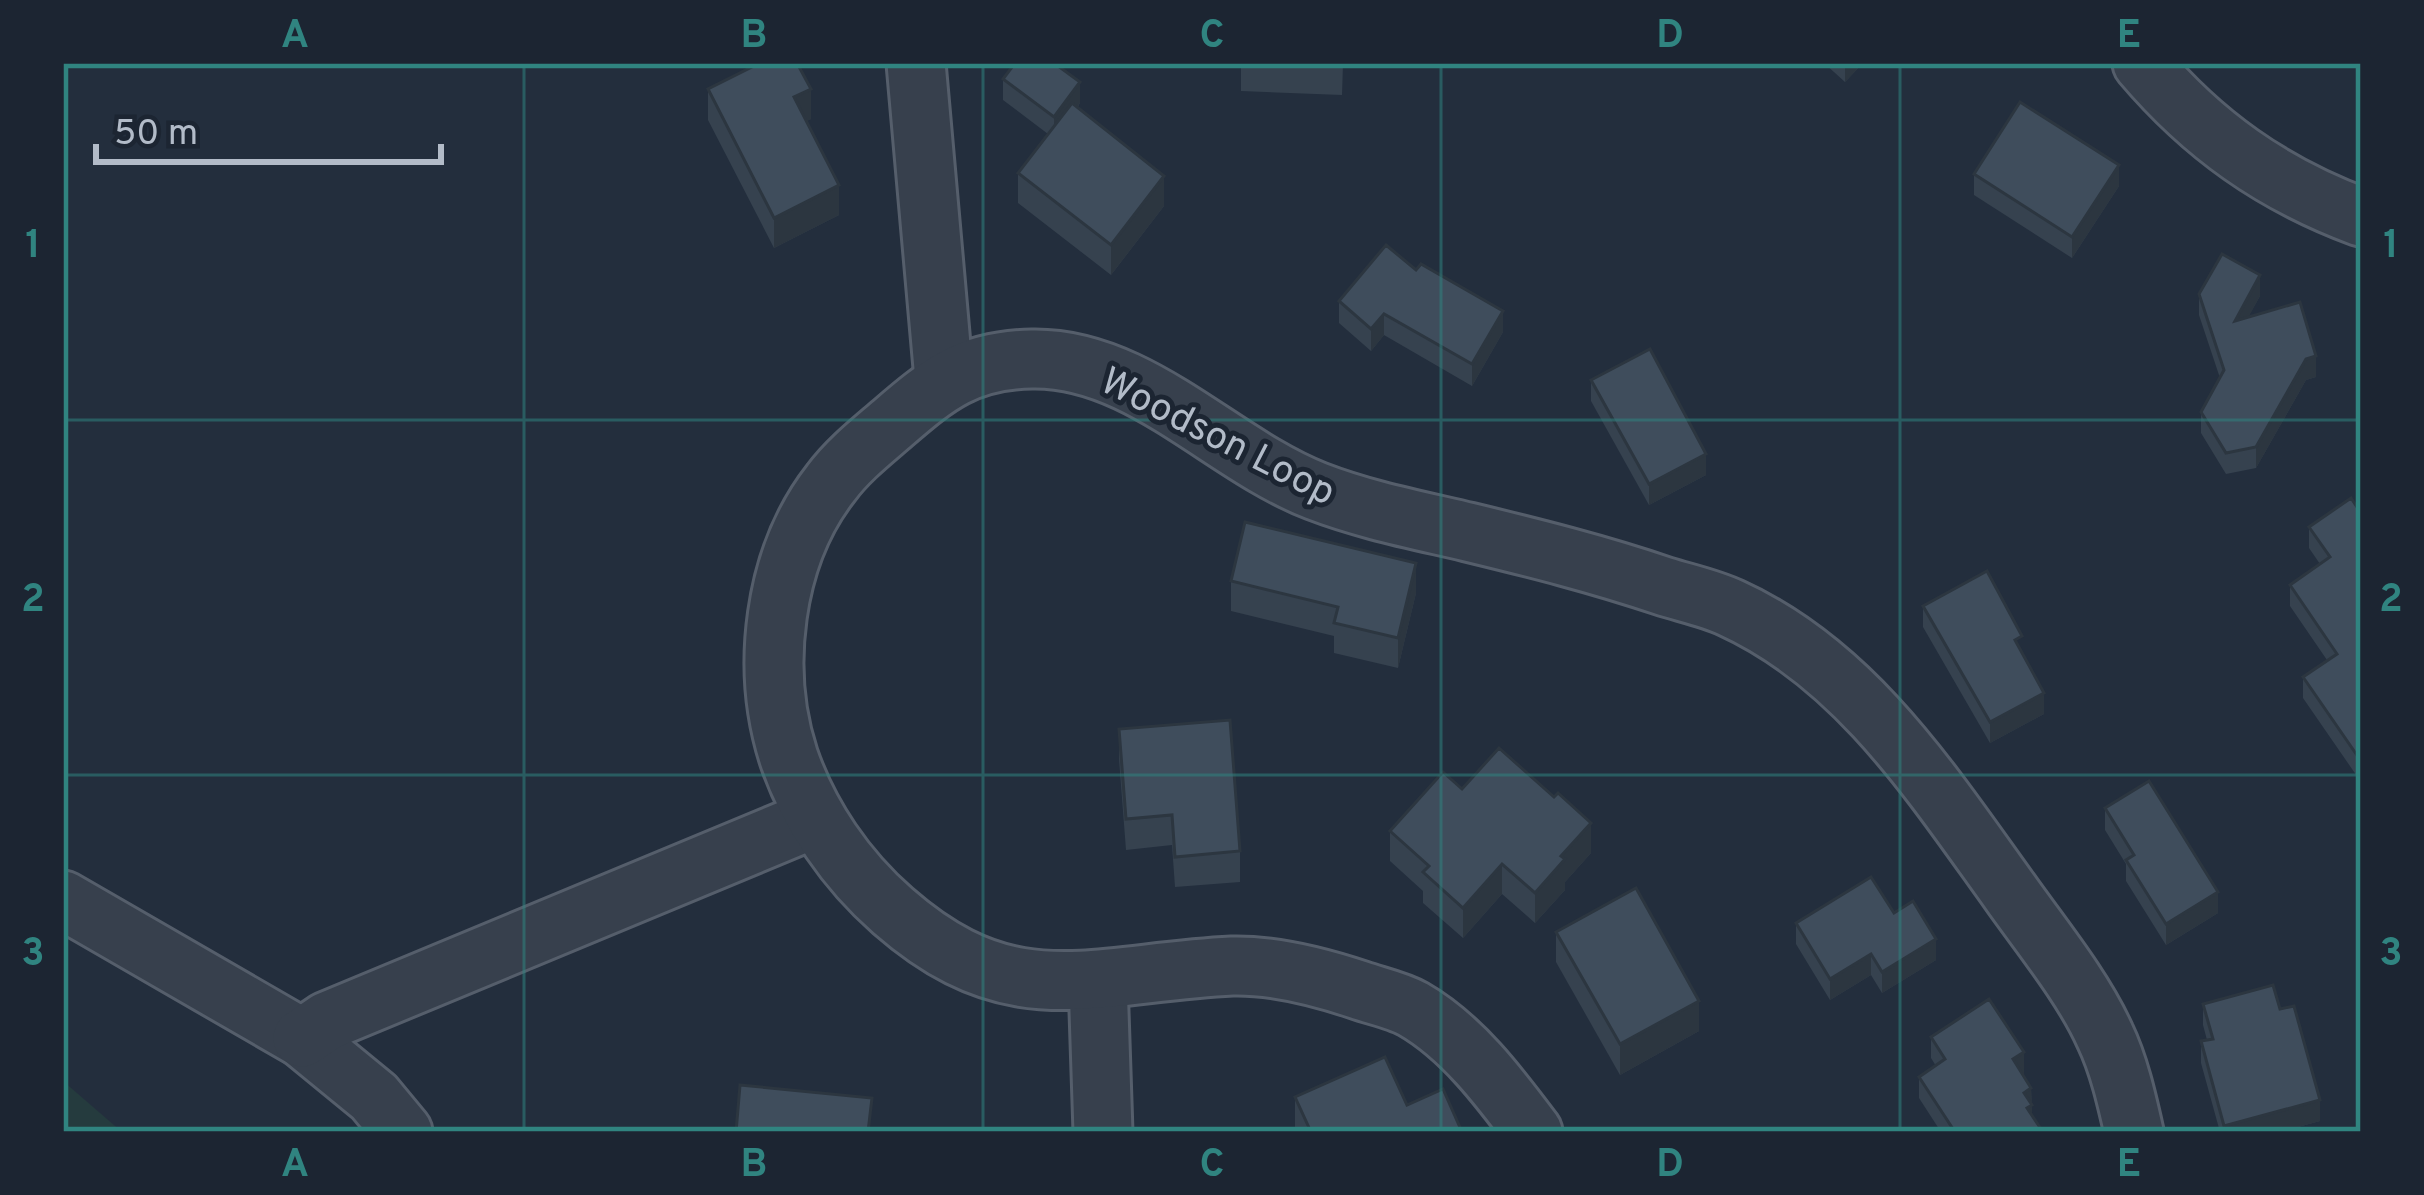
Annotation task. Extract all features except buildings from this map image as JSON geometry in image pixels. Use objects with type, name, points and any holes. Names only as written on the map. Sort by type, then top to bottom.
[{"type":"street","points":[[916,63],[944,379]]},
{"type":"street","points":[[2142,63],[2172,99],[2236,154],[2303,194],[2361,217]]},
{"type":"street","name":"Woodson Loop","points":[[1533,1132],[1485,1069],[1412,1009],[1391,1001],[1327,979],[1240,966],[1098,982],[1048,983],[1010,977],[929,943],[872,892],[816,818],[788,755],[776,700],[775,644],[784,581],[802,532],[828,486],[855,456],[944,379],[989,364],[1034,358],[1080,365],[1126,381],[1264,467],[1318,491],[1384,512],[1587,561],[1731,608],[1815,659],[1902,744],[2048,945],[2106,1036],[2134,1132]]},
{"type":"street","points":[[302,1038],[327,1021],[816,818]]},
{"type":"street","points":[[63,900],[302,1038],[374,1096],[403,1132]]},
{"type":"street","points":[[1098,982],[1103,1132]]},
{"type":"green space","points":[[63,1081],[122,1132],[63,1132]]}]
